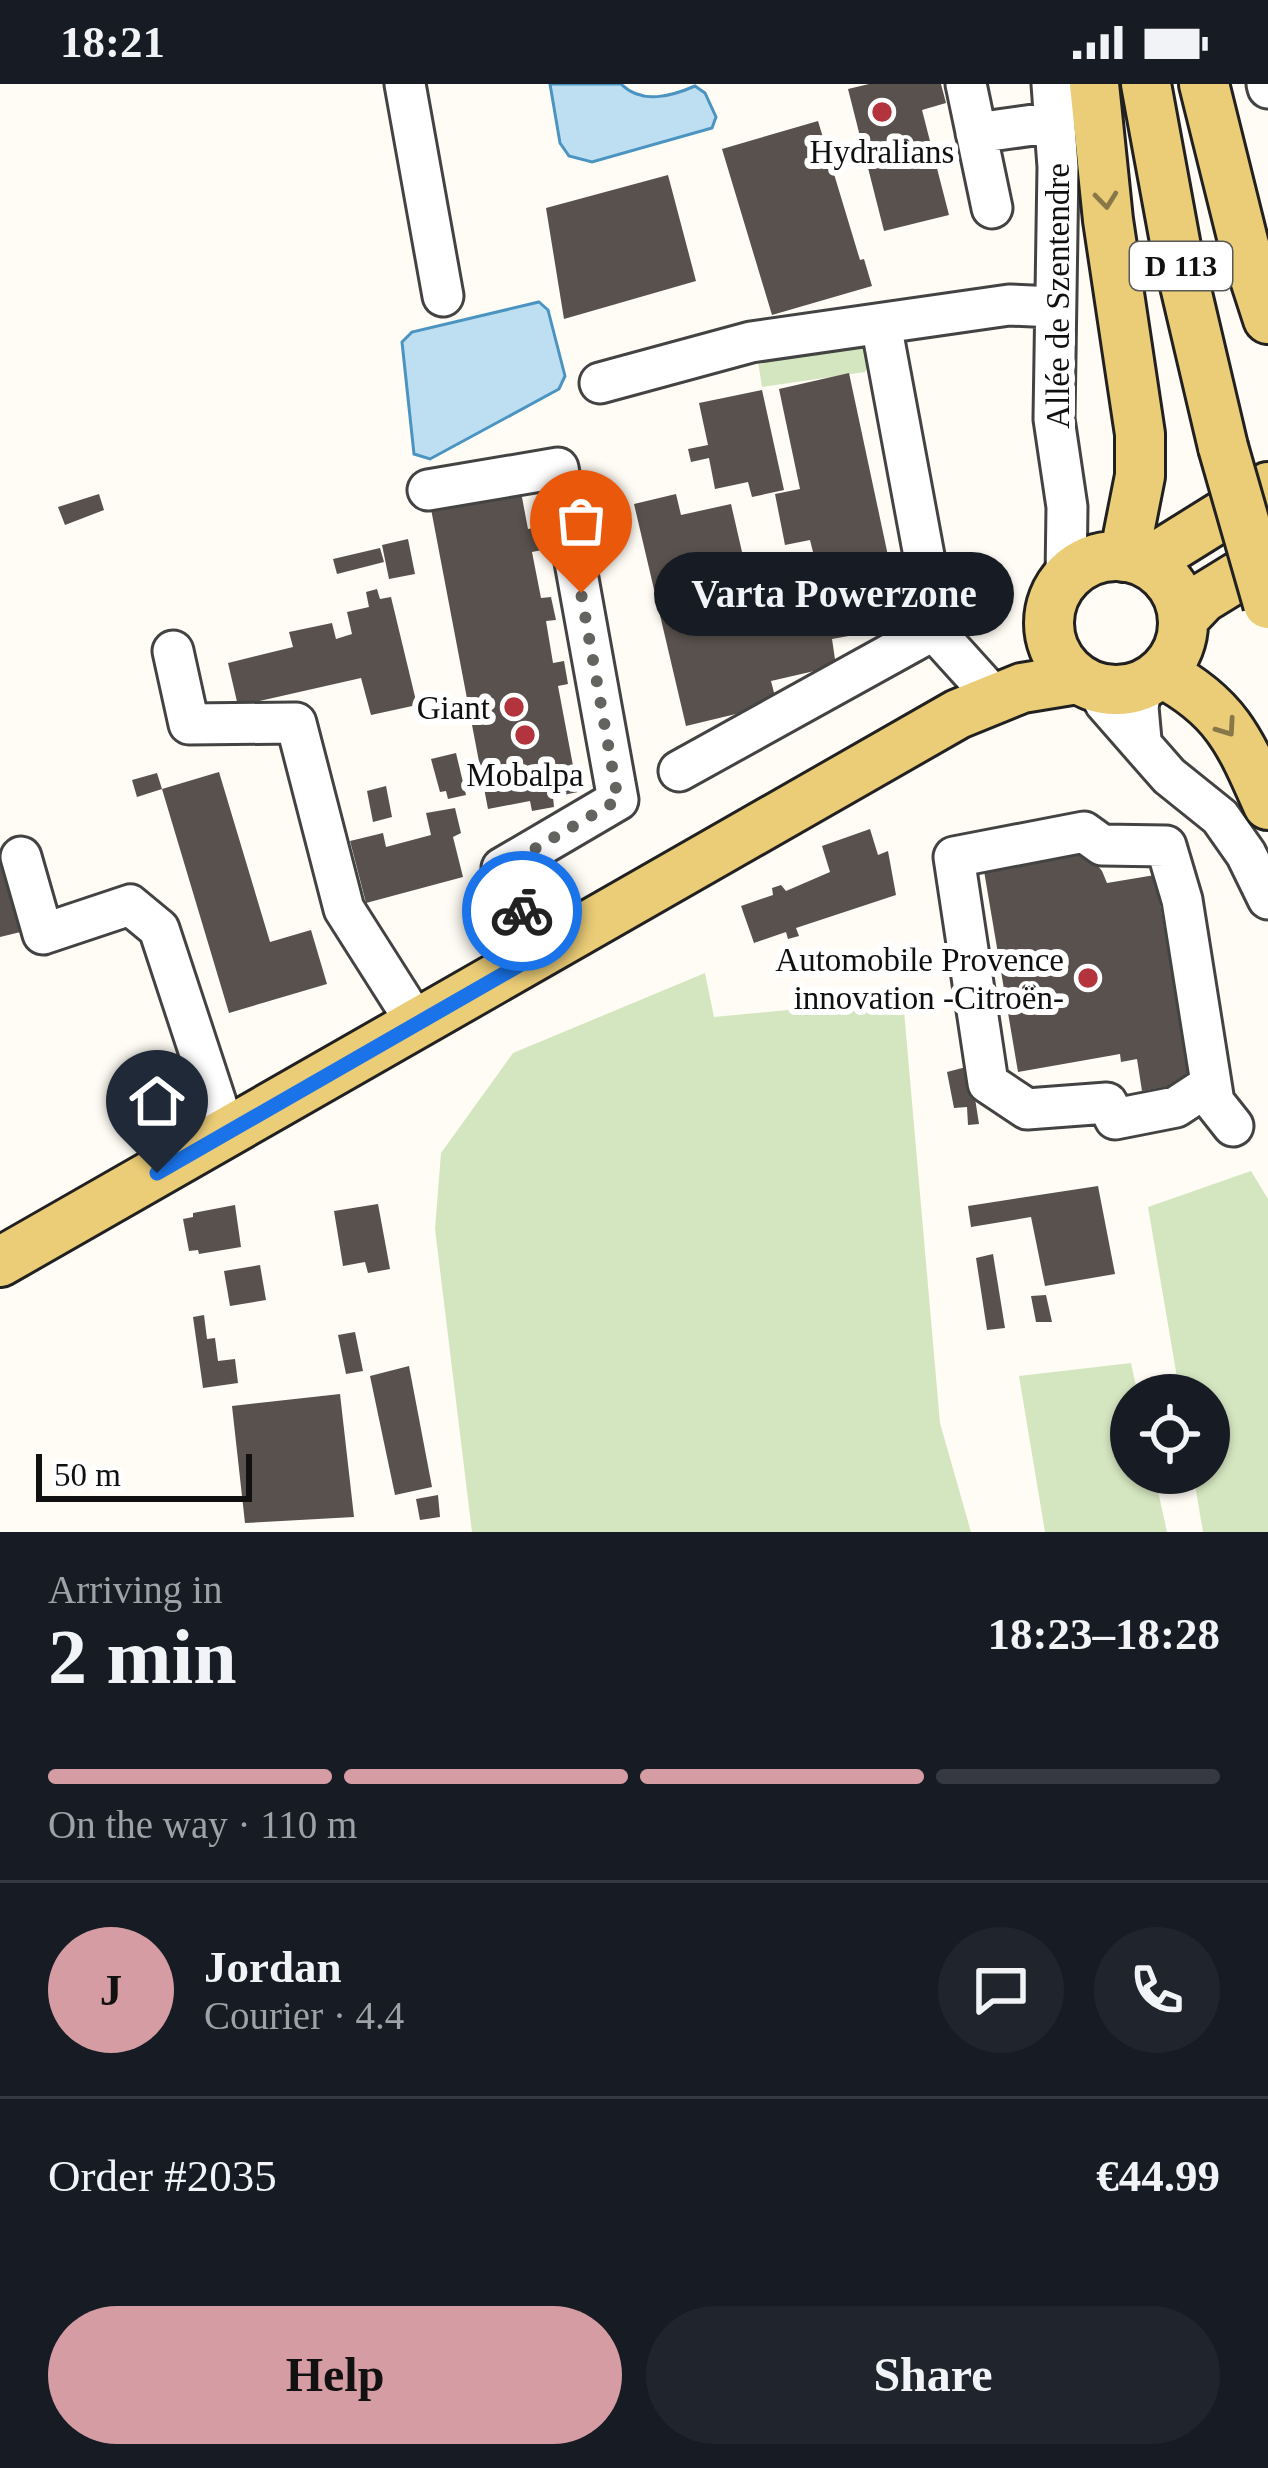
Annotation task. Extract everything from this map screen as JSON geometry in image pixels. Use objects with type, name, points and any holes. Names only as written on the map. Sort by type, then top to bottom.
[{"type":"main road","points":[[1094,84],[1108,220],[1141,434],[1140,476],[1111,564]]},
{"type":"main road","name":"D 113","points":[[1146,84],[1176,247],[1223,447],[1268,604]]},
{"type":"main road","name":"D 113","points":[[1204,84],[1244,245],[1268,319]]},
{"type":"main road","points":[[1268,487],[1111,564],[1049,611],[1053,648],[1120,681],[1175,658],[1184,618],[1203,598],[1268,558]]},
{"type":"main road","points":[[1111,564],[1174,588],[1184,618]]},
{"type":"main road","points":[[0,1262],[972,701],[1049,630]]},
{"type":"main road","points":[[972,701],[1022,688],[1120,681],[1197,692],[1225,721],[1268,805]]},
{"type":"street","points":[[405,84],[443,296]]},
{"type":"street","points":[[966,84],[992,208]]},
{"type":"street","points":[[976,133],[1053,103]]},
{"type":"street","name":"Allée de Szentendre","points":[[1053,103],[1054,419],[1067,507],[1111,564]]},
{"type":"street","points":[[600,383],[751,342],[1009,305],[1055,307]]},
{"type":"street","points":[[679,771],[923,636],[935,615],[881,323]]},
{"type":"street","points":[[428,490],[559,468],[618,800],[502,868],[542,952]]},
{"type":"street","points":[[929,625],[972,701]]},
{"type":"street","points":[[173,651],[189,724],[296,723],[344,909],[417,1024]]},
{"type":"street","points":[[1120,681],[1105,703],[1169,776],[1220,817],[1268,898]]},
{"type":"street","points":[[1210,1084],[1176,1107],[1115,1119],[1107,1103],[1027,1109],[988,1083],[954,856],[1084,832],[1102,845],[1166,846],[1182,900],[1214,1102],[1233,1126]]},
{"type":"street","points":[[21,857],[43,934],[130,905],[159,929],[226,1133]]},
{"type":"green space","points":[[864,339],[865,372],[762,387],[757,355]]},
{"type":"green space","points":[[705,973],[714,1017],[903,999],[940,1423],[971,1532],[472,1532],[435,1229],[441,1153],[513,1053]]},
{"type":"green space","points":[[1251,1171],[1268,1199],[1268,1532],[1203,1532],[1197,1494],[1230,1494],[1230,1374],[1176,1374],[1148,1207]]},
{"type":"green space","points":[[1131,1363],[1133,1374],[1110,1374],[1110,1494],[1159,1494],[1167,1532],[1045,1532],[1019,1376]]},
{"type":"water","points":[[550,84],[621,84],[648,96],[695,86],[705,93],[716,117],[712,128],[592,162],[569,156],[560,143]]},
{"type":"water","points":[[539,302],[548,310],[565,376],[559,389],[430,459],[414,454],[402,342],[412,332]]},
{"type":"building","points":[[869,84],[941,84],[946,103],[922,110],[949,215],[884,231],[848,89]]},
{"type":"building","points":[[818,121],[872,286],[772,315],[722,149]]},
{"type":"building","points":[[668,175],[696,281],[564,319],[546,208]]},
{"type":"building","points":[[849,373],[903,626],[832,639],[836,666],[771,681],[777,704],[686,726],[634,504],[676,494],[681,515],[731,504],[748,578],[816,564],[810,540],[785,545],[775,494],[800,489],[779,389]]},
{"type":"building","points":[[762,390],[784,490],[752,497],[748,482],[715,489],[709,458],[691,462],[688,449],[708,445],[699,403]]},
{"type":"building","points":[[521,492],[528,529],[538,527],[542,550],[532,552],[541,598],[551,597],[556,620],[546,621],[553,663],[564,661],[568,684],[558,686],[578,792],[553,797],[554,807],[532,811],[530,801],[488,809],[431,509]]},
{"type":"building","points":[[99,494],[104,510],[65,525],[58,507]]},
{"type":"building","points":[[408,539],[415,574],[389,579],[382,545]]},
{"type":"building","points":[[380,548],[384,562],[337,574],[333,559]]},
{"type":"building","points":[[377,589],[380,599],[391,597],[417,705],[371,715],[361,678],[238,706],[228,663],[293,647],[289,632],[332,623],[336,639],[352,634],[347,612],[369,607],[366,592]]},
{"type":"building","points":[[456,753],[466,795],[448,799],[446,791],[440,792],[431,759]]},
{"type":"building","points":[[219,772],[270,942],[311,930],[327,984],[229,1013],[162,789]]},
{"type":"building","points":[[157,773],[162,789],[137,797],[132,780]]},
{"type":"building","points":[[386,786],[392,817],[373,822],[367,791]]},
{"type":"building","points":[[455,808],[461,833],[453,837],[463,877],[366,903],[350,841],[383,833],[386,847],[431,835],[426,813]]},
{"type":"building","points":[[870,829],[878,855],[888,851],[896,895],[796,928],[799,936],[788,939],[786,932],[754,943],[741,906],[773,895],[772,888],[781,885],[786,891],[830,872],[822,846]]},
{"type":"building","name":"Automobile Provence innovation -Citroën-","points":[[1065,846],[1090,856],[1107,883],[1155,875],[1191,1082],[1142,1091],[1137,1059],[1121,1062],[1120,1054],[1018,1072],[982,859]]},
{"type":"building","points":[[0,865],[33,929],[0,937]]},
{"type":"building","points":[[970,1066],[979,1124],[968,1125],[967,1107],[954,1108],[947,1072]]},
{"type":"building","points":[[1098,1186],[1115,1274],[1045,1286],[1031,1217],[971,1227],[968,1206]]},
{"type":"building","points":[[378,1204],[390,1269],[368,1273],[365,1262],[343,1266],[334,1211]]},
{"type":"building","points":[[235,1205],[241,1247],[199,1254],[189,1251],[183,1219]]},
{"type":"building","points":[[993,1254],[1005,1328],[987,1330],[976,1258]]},
{"type":"building","points":[[260,1265],[266,1300],[230,1306],[224,1271]]},
{"type":"building","points":[[1046,1295],[1052,1322],[1036,1322],[1031,1296]]},
{"type":"building","points":[[204,1315],[207,1339],[215,1338],[218,1361],[235,1359],[238,1383],[203,1388],[193,1317]]},
{"type":"building","points":[[355,1332],[363,1371],[346,1374],[338,1335]]},
{"type":"building","points":[[409,1366],[432,1487],[395,1495],[370,1376]]},
{"type":"building","points":[[340,1394],[354,1517],[245,1523],[232,1406]]},
{"type":"building","points":[[438,1495],[440,1517],[420,1520],[416,1499]]},
{"type":"way so far","points":[[522,911],[502,868],[618,800],[581,593]]},
{"type":"place","name":"Hydralians","points":[[882,112]]},
{"type":"place","name":"Varta Powerzone","points":[[581,593]]},
{"type":"place","name":"Giant","points":[[514,707]]},
{"type":"place","name":"Mobalpa","points":[[525,735]]},
{"type":"place","name":"Automobile Provence innovation -Citroën-","points":[[1088,978]]},
{"type":"route","points":[[157,1173],[542,952],[522,911]]}]
